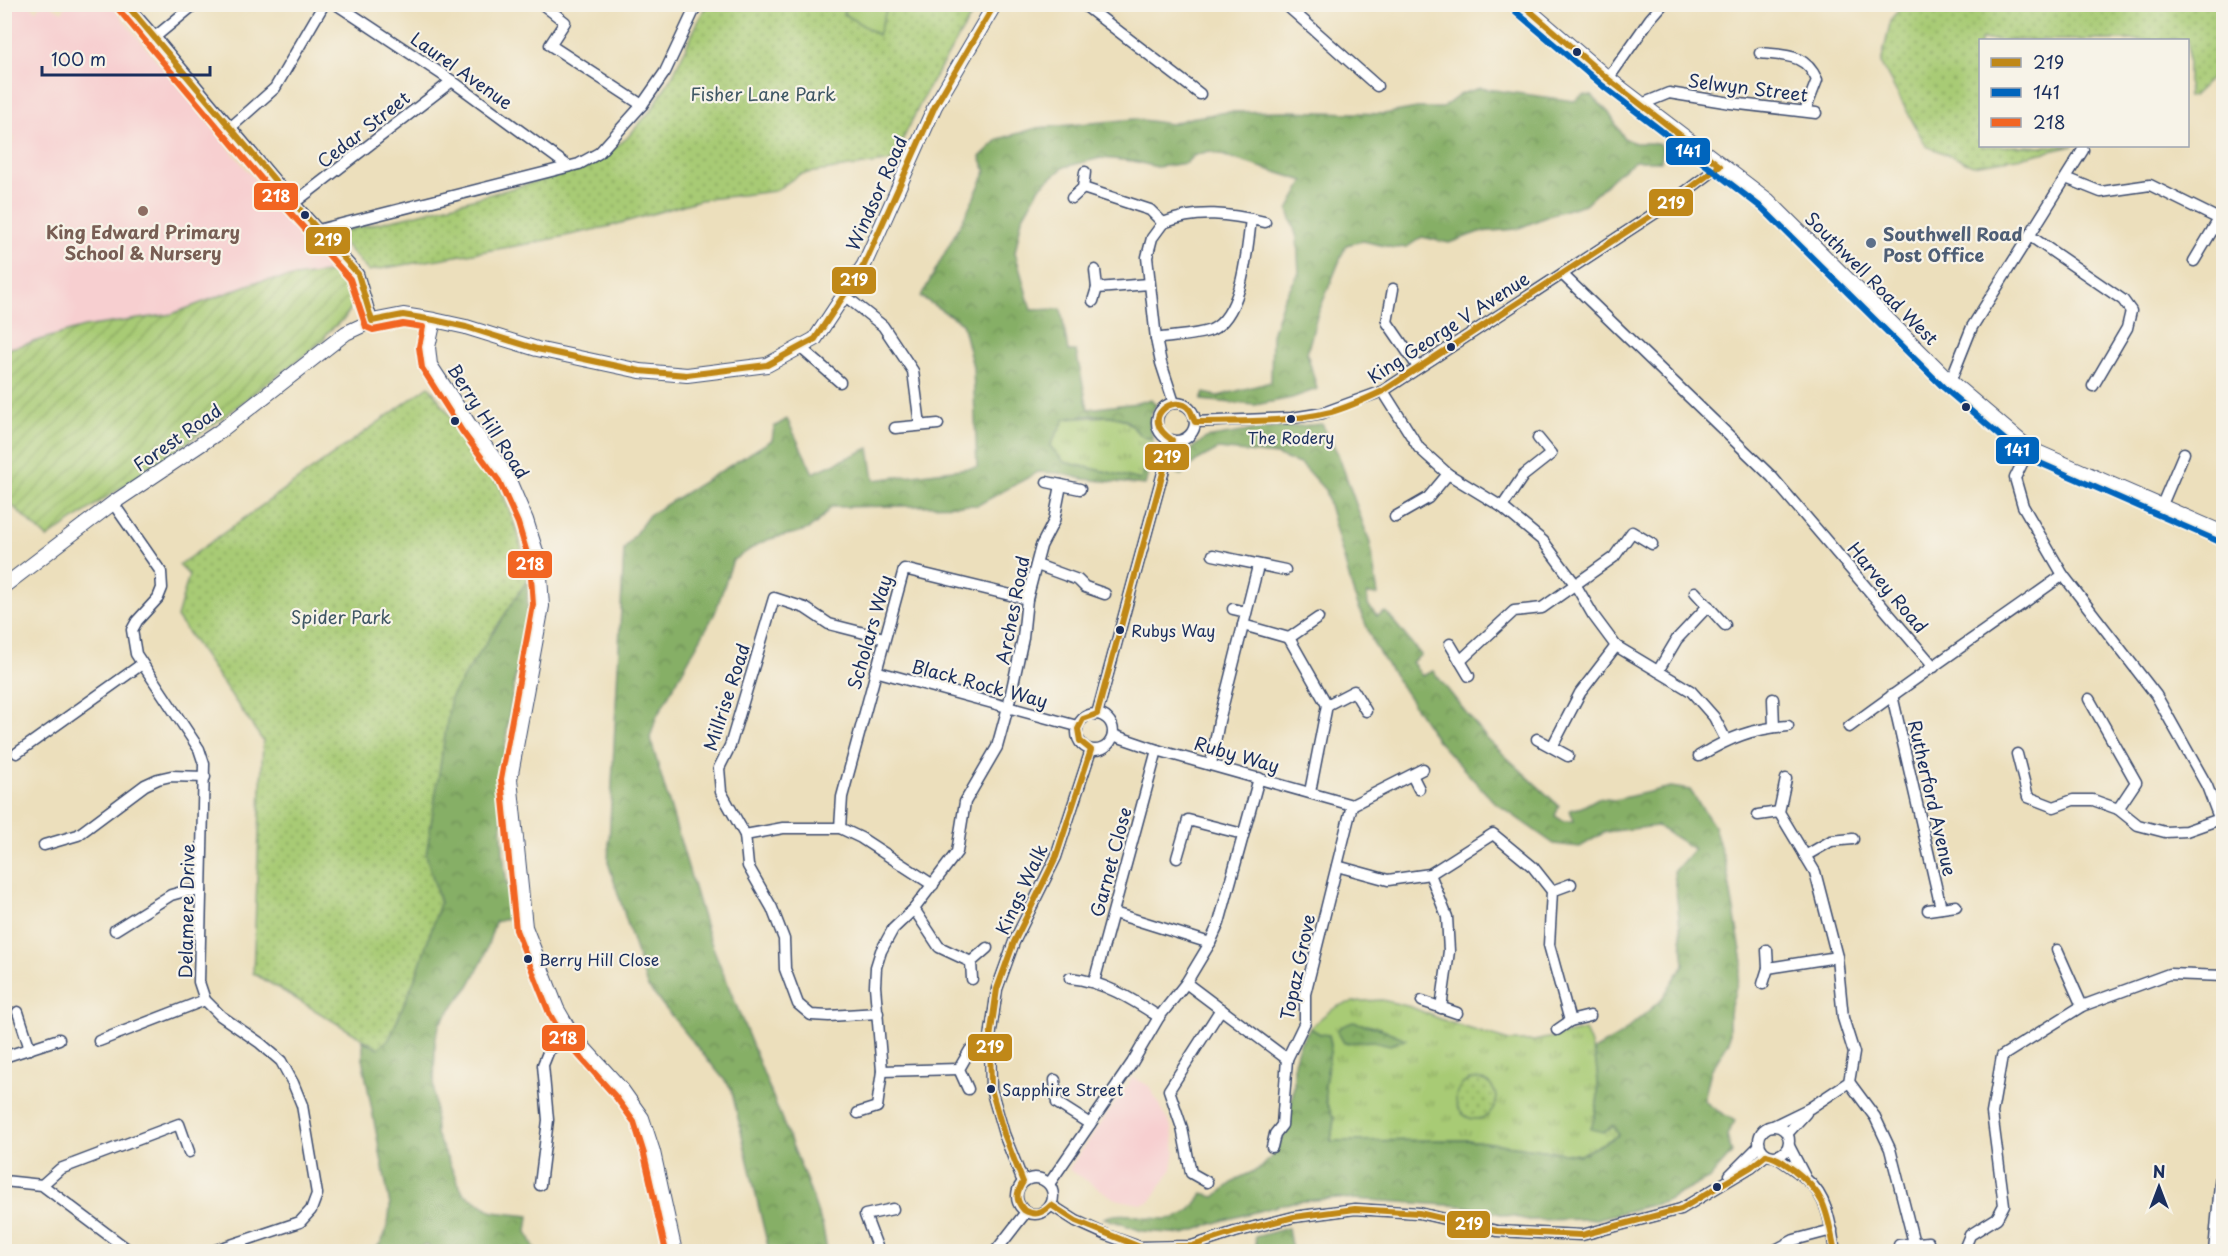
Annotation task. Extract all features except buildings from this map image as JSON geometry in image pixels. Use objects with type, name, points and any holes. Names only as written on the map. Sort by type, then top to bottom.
[{"type":"main road","name":"Windsor Road","points":[[372,321],[403,315],[434,320],[466,327],[537,349],[640,371],[687,375],[767,365],[815,339],[864,265],[935,106],[995,4]]},
{"type":"main road","name":"Southwell Road West","points":[[1521,4],[1608,79],[1768,201],[1950,382],[2029,449],[2223,534]]},
{"type":"main road","name":"Berry Hill Road","points":[[434,320],[428,347],[430,365],[470,426],[507,476],[526,520],[539,561],[542,606],[510,779],[525,927],[557,1009],[572,1035],[622,1090],[642,1118],[653,1152],[675,1251]]},
{"type":"main road","name":"Forest Road","points":[[7,580],[113,503],[219,432],[346,333],[372,321]]},
{"type":"street","points":[[126,4],[294,203],[358,274],[372,321]]},
{"type":"street","points":[[155,37],[195,4]]},
{"type":"street","points":[[230,128],[275,88],[324,4]]},
{"type":"street","name":"Laurel Avenue","points":[[336,4],[452,81],[568,166]]},
{"type":"street","points":[[542,4],[565,22],[550,45],[642,105]]},
{"type":"street","points":[[318,230],[579,164],[599,153],[642,105],[665,72],[697,4]]},
{"type":"street","points":[[1083,4],[1200,94]]},
{"type":"street","points":[[1285,4],[1377,86]]},
{"type":"street","points":[[1608,79],[1663,4]]},
{"type":"street","name":"Selwyn Street","points":[[1642,104],[1670,93],[1811,112],[1817,80],[1813,71],[1802,59],[1760,53]]},
{"type":"street","name":"Cedar Street","points":[[294,203],[452,81]]},
{"type":"street","points":[[1950,382],[1972,327],[2083,150]]},
{"type":"street","name":"King George V Avenue","points":[[1196,422],[1292,418],[1323,413],[1383,391],[1669,204],[1720,166]]},
{"type":"street","points":[[1072,198],[1083,188],[1086,172]]},
{"type":"street","points":[[2066,178],[2101,192],[2150,185],[2219,219],[2194,261]]},
{"type":"street","points":[[1083,188],[1150,210],[1163,223]]},
{"type":"street","points":[[1174,403],[1156,339],[1147,257],[1152,238],[1163,223],[1192,214],[1224,214],[1265,222]]},
{"type":"street","points":[[1156,339],[1208,331],[1224,320],[1234,303],[1244,271],[1251,219]]},
{"type":"street","points":[[2030,236],[2123,300],[2131,311],[2127,328],[2093,386]]},
{"type":"street","points":[[1093,301],[1097,288],[1095,270]]},
{"type":"street","name":"Harvey Road","points":[[1562,274],[1772,477],[1934,668]]},
{"type":"street","points":[[1097,288],[1149,284]]},
{"type":"street","points":[[1393,289],[1387,322],[1418,367]]},
{"type":"street","points":[[844,295],[883,326],[913,371],[921,425]]},
{"type":"street","points":[[800,347],[840,382]]},
{"type":"street","points":[[1383,391],[1419,448],[1448,474],[1502,507],[1543,541],[1616,646],[1691,691],[1714,717],[1726,740]]},
{"type":"street","points":[[1174,403],[1186,406],[1194,415],[1196,422],[1192,432],[1178,441],[1162,435],[1157,424],[1160,412],[1174,403]]},
{"type":"street","points":[[895,428],[938,424]]},
{"type":"street","points":[[1502,507],[1523,476],[1551,454],[1538,438]]},
{"type":"street","points":[[1097,714],[1172,440]]},
{"type":"street","points":[[2029,449],[2015,478],[2023,506],[2063,574],[2156,695],[2208,786],[2223,831]]},
{"type":"street","points":[[2161,507],[2184,453]]},
{"type":"street","points":[[1395,517],[1428,498],[1448,474]]},
{"type":"street","points":[[1047,483],[1080,489]]},
{"type":"street","name":"Arches Road","points":[[877,1107],[882,1071],[875,986],[876,967],[881,951],[893,929],[914,909],[957,852],[966,802],[997,747],[1023,638],[1027,599],[1041,546],[1054,521],[1061,485]]},
{"type":"street","name":"Delamere Drive","points":[[113,503],[161,572],[162,588],[158,598],[132,630],[136,654],[199,749],[204,764],[199,982],[205,1000],[221,1016],[260,1043],[281,1061],[302,1106],[317,1194],[311,1210],[300,1222],[210,1251]]},
{"type":"street","points":[[1460,661],[1514,611],[1542,608],[1614,557],[1632,532],[1652,544]]},
{"type":"street","points":[[1213,555],[1285,570]]},
{"type":"street","points":[[1037,565],[1078,580],[1085,587],[1105,594]]},
{"type":"street","points":[[1211,764],[1219,721],[1258,566]]},
{"type":"street","name":"Scholars Way","points":[[840,828],[842,797],[904,569],[1027,599]]},
{"type":"street","points":[[1849,728],[2063,574]]},
{"type":"street","points":[[1695,592],[1725,625]]},
{"type":"street","name":"Millrise Road","points":[[878,1013],[811,1015],[798,1004],[785,969],[784,939],[772,908],[748,866],[745,835],[721,792],[719,768],[730,746],[774,598],[805,608],[829,624],[884,638]]},
{"type":"street","points":[[1658,671],[1677,639],[1708,606]]},
{"type":"street","points":[[1233,609],[1246,612]]},
{"type":"street","points":[[1289,638],[1318,618]]},
{"type":"street","points":[[1243,625],[1289,638],[1327,705],[1310,792]]},
{"type":"street","points":[[1450,644],[1469,676]]},
{"type":"street","points":[[1552,747],[1580,693],[1616,646]]},
{"type":"street","points":[[17,753],[142,664]]},
{"type":"street","name":"Black Rock Way","points":[[875,671],[1077,726]]},
{"type":"street","points":[[1327,705],[1354,691],[1366,711]]},
{"type":"street","name":"Rutherford Avenue","points":[[1892,695],[1941,908]]},
{"type":"street","points":[[1773,699],[1774,727]]},
{"type":"street","points":[[2089,699],[2136,782],[2118,809]]},
{"type":"street","points":[[1097,714],[1107,718],[1113,729],[1113,735],[1102,748],[1091,750],[1078,738],[1077,726],[1085,717],[1097,714]]},
{"type":"street","points":[[1699,756],[1726,740],[1742,734],[1788,726]]},
{"type":"street","name":"Ruby Way","points":[[1113,735],[1157,750],[1352,805]]},
{"type":"street","points":[[1537,739],[1568,756]]},
{"type":"street","name":"Kings Walk","points":[[1023,1182],[1004,1134],[992,1089],[990,1038],[997,989],[1014,942],[1056,857],[1091,750]]},
{"type":"street","name":"Garnet Close","points":[[1094,982],[1157,750]]},
{"type":"street","points":[[2017,754],[2028,797],[2054,807],[2073,800],[2093,800],[2118,809],[2138,825],[2165,832],[2186,831],[2220,819]]},
{"type":"street","points":[[1352,805],[1423,769]]},
{"type":"street","points":[[1412,775],[1419,789]]},
{"type":"street","points":[[44,845],[78,835],[145,784],[158,778],[205,777]]},
{"type":"street","points":[[1049,1184],[1132,1063],[1159,1017],[1186,983],[1210,943],[1219,923],[1259,778]]},
{"type":"street","points":[[1786,780],[1779,812],[1815,872],[1837,957],[1843,1018],[1854,1053],[1849,1082],[1875,1117],[1890,1149],[1914,1243]]},
{"type":"street","name":"Topaz Grove","points":[[1272,1147],[1275,1134],[1281,1125],[1287,1059],[1305,1022],[1305,994],[1352,805]]},
{"type":"street","points":[[1758,815],[1779,812]]},
{"type":"street","points":[[1178,858],[1188,819],[1243,834]]},
{"type":"street","points":[[745,835],[783,828],[840,828],[861,838],[933,885]]},
{"type":"street","points":[[1337,866],[1388,880],[1430,874],[1493,834],[1533,867],[1552,891],[1549,945],[1570,1021]]},
{"type":"street","points":[[1805,856],[1831,841],[1853,839]]},
{"type":"street","points":[[1430,874],[1446,917],[1449,951],[1441,1008]]},
{"type":"street","points":[[1552,891],[1571,884]]},
{"type":"street","points":[[115,930],[171,896],[185,891],[201,891]]},
{"type":"street","points":[[1928,910],[1956,906]]},
{"type":"street","points":[[914,909],[939,947],[971,962]]},
{"type":"street","points":[[1114,913],[1210,943]]},
{"type":"street","points":[[971,962],[987,948]]},
{"type":"street","points":[[1763,984],[1768,968],[1767,950]]},
{"type":"street","points":[[2057,950],[2082,1006]]},
{"type":"street","points":[[1768,968],[1837,957]]},
{"type":"street","points":[[971,962],[972,979]]},
{"type":"street","points":[[1963,1251],[1970,1235],[1997,1218],[2004,1205],[1992,1113],[2002,1056],[2082,1006],[2169,974],[2223,976]]},
{"type":"street","points":[[1070,978],[1094,982],[1131,998],[1159,1017]]},
{"type":"street","points":[[1186,983],[1287,1059]]},
{"type":"street","points":[[99,1041],[205,1000]]},
{"type":"street","points":[[1422,1001],[1457,1013]]},
{"type":"street","points":[[1206,1182],[1191,1173],[1182,1128],[1169,1090],[1221,1009]]},
{"type":"street","points":[[18,1012],[30,1049]]},
{"type":"street","points":[[1557,1030],[1570,1021],[1590,1016]]},
{"type":"street","points":[[553,1180],[540,1182],[548,1120],[543,1065],[549,1050],[572,1035]]},
{"type":"street","points":[[4,1057],[59,1039]]},
{"type":"street","points":[[959,1069],[970,1050]]},
{"type":"street","points":[[882,1071],[959,1069]]},
{"type":"street","points":[[959,1069],[968,1089]]},
{"type":"street","points":[[1054,1080],[1057,1103],[1090,1124]]},
{"type":"street","points":[[1835,1251],[1825,1206],[1816,1189],[1806,1179],[1767,1153],[1759,1135],[1764,1129],[1810,1108],[1849,1082]]},
{"type":"street","points":[[858,1113],[877,1107],[882,1119]]},
{"type":"street","points":[[1051,1205],[1076,1221],[1140,1247],[1192,1249],[1235,1232],[1294,1217],[1355,1209],[1419,1213],[1497,1231],[1582,1235],[1681,1209],[1767,1153],[1785,1152],[1788,1140],[1810,1108]]},
{"type":"street","points":[[42,1185],[60,1169],[179,1124],[189,1152]]},
{"type":"street","points":[[1266,1125],[1275,1134]]},
{"type":"street","points":[[1773,1126],[1784,1130],[1806,1179]]},
{"type":"street","points":[[2214,1251],[2223,1139]]},
{"type":"street","points":[[1180,1177],[1191,1173]]},
{"type":"street","points":[[1036,1178],[1049,1184],[1054,1196],[1045,1212],[1038,1214],[1026,1212],[1021,1208],[1017,1199],[1019,1186],[1023,1182],[1036,1178]]},
{"type":"street","points":[[4,1181],[42,1185],[131,1251]]},
{"type":"street","points":[[879,1251],[865,1215],[893,1209]]},
{"type":"street","points":[[995,1251],[1026,1212]]},
{"type":"street","points":[[1772,1251],[1794,1240],[1832,1230]]},
{"type":"street","points":[[1899,1245],[1928,1242]]},
{"type":"shaded area","name":"King Edward Primary School & Nursery","points":[[5,5],[30,5],[36,10],[41,5],[50,5],[62,12],[66,5],[111,5],[322,261],[341,271],[256,282],[172,314],[85,327],[5,349],[4,162],[14,138],[5,134]]},
{"type":"shaded area","points":[[1133,1077],[1149,1086],[1172,1128],[1175,1151],[1172,1169],[1150,1202],[1140,1204],[1115,1199],[1069,1169]]},
{"type":"green space","points":[[1904,4],[2223,5],[2223,67],[2193,96],[2189,97],[2189,39],[1979,39],[1979,147],[2069,147],[1973,165],[1926,146],[1881,64],[1891,19]]},
{"type":"green space","name":"Fisher Lane Park","points":[[706,5],[978,5],[928,88],[892,161],[800,174],[775,191],[700,200],[611,226],[533,243],[368,271],[335,233],[418,214],[590,167],[627,138],[652,109],[673,75]]},
{"type":"green space","points":[[849,5],[888,5],[878,35],[843,13]]},
{"type":"green space","points":[[1480,88],[1574,101],[1583,95],[1592,96],[1609,113],[1624,138],[1635,143],[1658,143],[1663,149],[1661,161],[1635,161],[1585,204],[1517,229],[1479,232],[1449,243],[1422,237],[1407,247],[1394,248],[1363,241],[1346,245],[1317,316],[1307,353],[1317,389],[1292,398],[1255,405],[1201,400],[1204,393],[1218,396],[1271,382],[1272,335],[1283,300],[1299,273],[1297,238],[1288,210],[1304,181],[1209,151],[1193,156],[1186,163],[1157,167],[1133,161],[1101,158],[1064,167],[1040,187],[1022,218],[1015,252],[1031,310],[1061,309],[1068,351],[1076,351],[1088,409],[1151,399],[1156,405],[1150,422],[1153,439],[1143,437],[1131,424],[1121,418],[1088,416],[1065,419],[1050,446],[1064,462],[1141,480],[1145,471],[1143,456],[1154,452],[1145,485],[1038,472],[978,505],[831,507],[810,528],[765,541],[733,560],[715,613],[656,718],[650,738],[708,935],[807,1182],[823,1228],[827,1251],[769,1251],[731,1088],[647,986],[608,862],[624,549],[649,515],[772,440],[774,427],[787,419],[813,473],[869,448],[874,480],[977,467],[973,367],[962,323],[921,297],[970,206],[986,171],[980,157],[999,139],[1037,128],[1135,119],[1171,124],[1190,118],[1227,112],[1384,114],[1417,108],[1442,108],[1461,94]]},
{"type":"green space","points":[[341,271],[354,303],[345,318],[327,333],[324,340],[214,424],[47,538],[5,499],[5,349],[84,327],[172,314],[256,282]]},
{"type":"green space","name":"Spider Park","points":[[429,386],[500,486],[518,534],[528,579],[451,696],[426,855],[440,903],[416,976],[389,1039],[378,1048],[253,973],[263,741],[177,617],[189,575],[179,565]]},
{"type":"green space","points":[[1109,416],[1128,422],[1139,434],[1153,439],[1154,452],[1143,456],[1145,471],[1141,480],[1064,462],[1050,446],[1065,419]]},
{"type":"green space","points":[[1322,424],[1338,454],[1370,543],[1378,595],[1367,594],[1368,605],[1377,616],[1386,612],[1421,655],[1412,662],[1422,676],[1433,671],[1487,739],[1559,806],[1555,816],[1563,821],[1574,821],[1570,810],[1582,807],[1598,798],[1614,800],[1671,787],[1690,790],[1714,826],[1727,870],[1743,962],[1729,1013],[1729,1041],[1711,1071],[1704,1100],[1735,1121],[1727,1135],[1732,1153],[1710,1178],[1664,1202],[1596,1219],[1529,1220],[1463,1206],[1337,1198],[1293,1202],[1221,1221],[1184,1234],[1142,1231],[1104,1218],[1114,1215],[1157,1219],[1178,1217],[1188,1212],[1203,1194],[1215,1197],[1237,1179],[1261,1168],[1274,1154],[1288,1128],[1294,1085],[1294,1062],[1300,1043],[1310,1028],[1320,1034],[1329,1035],[1331,1045],[1325,1085],[1326,1102],[1334,1118],[1331,1141],[1468,1140],[1580,1155],[1619,1135],[1613,1126],[1603,1132],[1591,1129],[1598,1090],[1594,1050],[1620,1035],[1661,1000],[1684,964],[1674,872],[1694,849],[1657,826],[1605,832],[1580,847],[1554,844],[1493,801],[1436,739],[1374,645],[1354,595],[1325,490],[1302,465],[1276,455],[1218,449],[1196,461],[1182,475],[1177,474],[1190,450],[1206,438],[1254,430]]},
{"type":"green space","points":[[528,579],[526,624],[509,713],[503,771],[504,859],[514,917],[495,922],[483,960],[469,986],[440,1023],[435,1040],[434,1091],[436,1134],[463,1193],[493,1212],[529,1216],[527,1232],[536,1251],[437,1251],[426,1245],[407,1251],[373,1251],[384,1236],[390,1205],[363,1063],[363,1041],[369,1044],[389,1039],[416,976],[440,903],[426,855],[451,696]]},
{"type":"green space","points":[[1382,1000],[1411,1007],[1448,1022],[1509,1041],[1534,1041],[1585,1030],[1594,1055],[1598,1079],[1597,1102],[1592,1128],[1613,1125],[1619,1135],[1580,1155],[1468,1140],[1331,1141],[1334,1120],[1326,1102],[1325,1085],[1331,1045],[1329,1035],[1320,1034],[1310,1028],[1342,1005],[1359,1001]]},
{"type":"green space","points":[[1353,1022],[1379,1028],[1406,1039],[1390,1045],[1373,1041],[1344,1043],[1337,1031],[1340,1027]]},
{"type":"green space","points":[[1476,1079],[1490,1085],[1496,1099],[1490,1113],[1476,1119],[1462,1113],[1456,1099],[1462,1085]]},
{"type":"green space","points":[[1288,1228],[1292,1251],[1257,1251],[1255,1237]]},
{"type":"transit line","name":"219","points":[[126,4],[294,203],[358,274],[372,321],[403,315],[434,320],[466,327],[537,349],[640,371],[687,375],[767,365],[815,339],[864,265],[935,106],[995,4]]},
{"type":"transit line","name":"219","points":[[1522,4],[1608,79],[1720,166],[1669,204],[1383,391],[1364,400],[1314,416],[1263,421],[1195,422],[1190,410],[1183,405],[1176,404],[1162,410],[1158,423],[1162,431],[1172,440],[1097,714],[1083,719],[1078,729],[1080,741],[1091,750],[1056,857],[1014,942],[997,989],[990,1038],[991,1089],[1004,1134],[1023,1182],[1018,1196],[1019,1203],[1024,1210],[1038,1213],[1051,1205],[1076,1221],[1140,1247],[1192,1246],[1294,1217],[1355,1209],[1419,1213],[1497,1231],[1582,1235],[1681,1209],[1751,1167],[1766,1155]]},
{"type":"transit line","name":"218","points":[[119,10],[287,209],[350,279],[366,327],[373,330],[403,324],[423,327],[419,347],[422,368],[462,431],[499,481],[518,523],[530,563],[533,605],[501,779],[516,930],[549,1013],[564,1039],[615,1096],[634,1122],[644,1154],[666,1252]]},
{"type":"transit line","name":"141","points":[[1515,11],[1603,86],[1762,208],[1944,388],[2024,456],[2220,542]]},
{"type":"transit line","name":"219","points":[[1766,1155],[1774,1157],[1794,1170],[1813,1188],[1824,1206],[1835,1252]]},
{"type":"place","name":"King Edward Primary School & Nursery","points":[[143,211]]},
{"type":"place","name":"Southwell Road Post Office","points":[[1871,243]]},
{"type":"place","name":"The Rodery","points":[[1291,419]]},
{"type":"place","name":"Rubys Way","points":[[1120,630]]},
{"type":"place","name":"Berry Hill Close","points":[[528,959]]},
{"type":"place","name":"Sapphire Street","points":[[991,1089]]}]
